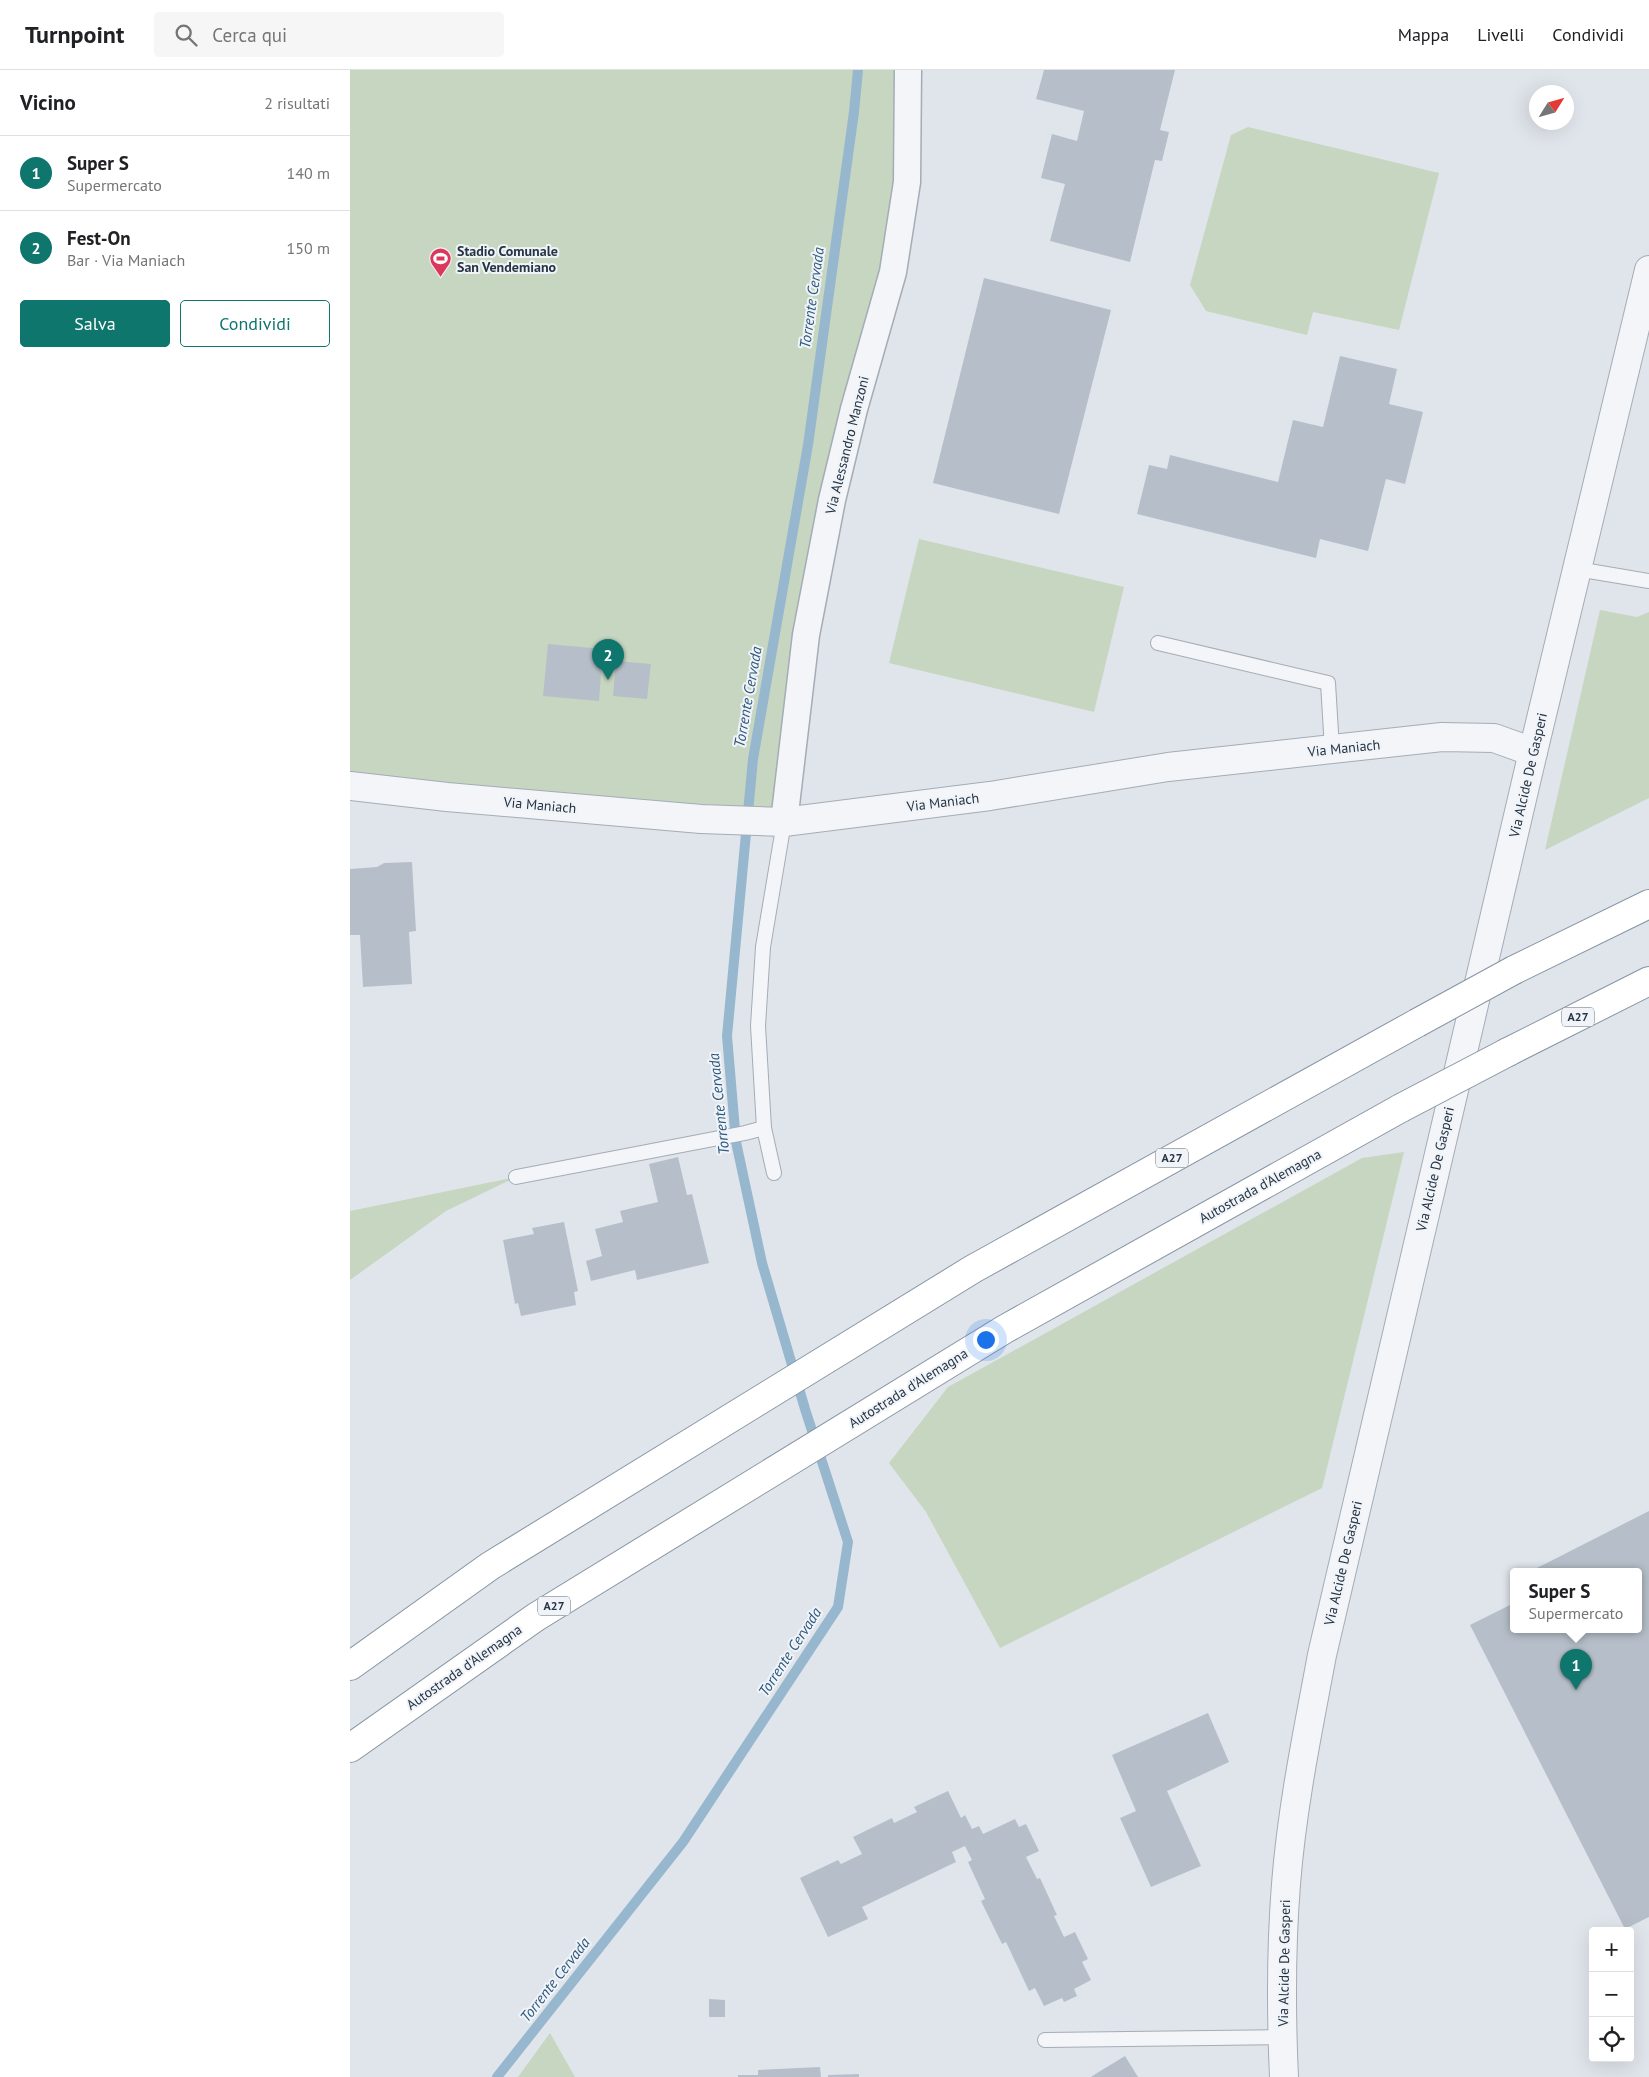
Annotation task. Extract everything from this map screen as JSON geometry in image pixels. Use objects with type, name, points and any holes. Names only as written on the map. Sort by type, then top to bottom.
[{"type":"highway","name":"A27","points":[[350,1666],[490,1566],[973,1269],[1514,970],[1649,904]]},
{"type":"highway","name":"Autostrada d'Alemagna","points":[[350,1748],[536,1617],[1004,1328],[1400,1108],[1649,981]]},
{"type":"street","name":"Via Alessandro Manzoni","points":[[774,822],[806,635],[830,510],[854,409],[893,272],[907,182],[908,70]]},
{"type":"street","name":"Via Alcide De Gasperi","points":[[1284,2077],[1282,1958],[1286,1882],[1307,1732],[1343,1565],[1505,877],[1532,752],[1649,270]]},
{"type":"street","name":"Via Maniach","points":[[350,786],[448,797],[715,820],[774,822],[990,796],[1168,767],[1442,737],[1494,738],[1532,752]]},
{"type":"lane","points":[[1577,569],[1649,581]]},
{"type":"lane","points":[[1158,643],[1328,683],[1332,749]]},
{"type":"lane","points":[[774,822],[758,1026],[764,1128],[774,1173]]},
{"type":"lane","points":[[516,1177],[764,1128]]},
{"type":"lane","points":[[1045,2040],[1282,2037]]},
{"type":"green space","points":[[350,70],[908,70],[907,182],[854,409],[784,822],[350,786]]},
{"type":"green space","points":[[1248,127],[1439,173],[1399,330],[1313,312],[1307,335],[1206,311],[1190,285],[1231,135]]},
{"type":"green space","points":[[919,539],[1124,587],[1094,712],[889,663]]},
{"type":"green space","points":[[1600,610],[1637,617],[1649,612],[1649,798],[1545,850]]},
{"type":"green space","points":[[1404,1152],[1322,1488],[1000,1648],[926,1512],[889,1463],[948,1387],[1362,1158]]},
{"type":"green space","points":[[516,1177],[446,1211],[350,1280],[350,1211]]},
{"type":"green space","points":[[550,2033],[575,2077],[518,2077]]},
{"type":"building","points":[[1044,70],[1175,70],[1160,130],[1169,132],[1162,161],[1155,160],[1130,262],[1050,241],[1065,184],[1041,178],[1052,134],[1077,141],[1084,111],[1036,99]]},
{"type":"building","points":[[984,278],[1111,310],[1059,514],[933,483]]},
{"type":"building","points":[[1340,356],[1397,369],[1389,404],[1423,412],[1405,484],[1386,479],[1368,551],[1320,539],[1316,558],[1137,514],[1149,465],[1167,469],[1170,455],[1278,482],[1293,420],[1323,427]]},
{"type":"building","points":[[548,644],[603,649],[599,701],[543,696]]},
{"type":"building","points":[[616,661],[651,664],[647,699],[613,696]]},
{"type":"building","points":[[412,862],[416,931],[409,932],[412,984],[363,987],[360,935],[350,935],[350,869],[377,867],[384,863]]},
{"type":"building","points":[[678,1157],[687,1195],[692,1194],[709,1263],[637,1280],[635,1270],[591,1281],[586,1261],[602,1256],[595,1229],[623,1222],[620,1211],[658,1202],[649,1164]]},
{"type":"building","points":[[564,1222],[578,1291],[574,1292],[576,1305],[521,1316],[518,1303],[515,1304],[503,1240],[534,1234],[532,1228]]},
{"type":"building","points":[[1649,1511],[1649,1917],[1629,1927],[1624,1927],[1470,1625],[1510,1605],[1510,1633],[1642,1633],[1642,1568],[1537,1568]]},
{"type":"building","points":[[1208,1713],[1229,1762],[1167,1791],[1201,1866],[1151,1887],[1120,1818],[1136,1811],[1112,1755]]},
{"type":"building","points":[[948,1791],[961,1818],[965,1815],[972,1829],[979,1826],[983,1834],[1015,1819],[1019,1827],[1026,1824],[1039,1851],[1026,1857],[1037,1879],[1040,1878],[1057,1915],[1054,1916],[1064,1937],[1075,1932],[1088,1959],[1082,1962],[1091,1980],[1074,1989],[1077,1996],[1064,2002],[1062,1998],[1044,2006],[1035,1988],[1029,1991],[1006,1942],[1002,1944],[981,1901],[985,1899],[968,1862],[972,1860],[965,1846],[952,1852],[956,1862],[862,1907],[868,1919],[828,1937],[800,1878],[838,1860],[841,1864],[862,1854],[853,1837],[892,1818],[894,1823],[917,1812],[914,1807]]},
{"type":"building","points":[[709,1999],[725,2000],[725,2017],[709,2017]]},
{"type":"building","points":[[1125,2056],[1138,2077],[1091,2077],[1097,2073]]},
{"type":"building","points":[[820,2067],[821,2077],[738,2077],[738,2075],[758,2075],[758,2070]]},
{"type":"building","points":[[859,2074],[859,2077],[828,2077],[828,2075]]},
{"type":"waterway","name":"Torrente Cervada","points":[[497,2077],[683,1842],[838,1607],[848,1542],[805,1409],[762,1263],[736,1142],[727,1036],[753,759],[808,445],[854,112],[858,70]]},
{"type":"place","name":"Stadio Comunale San Vendemiano","points":[[441,278]]},
{"type":"place","name":"Fest-On","points":[[608,680]]},
{"type":"place","name":"Super S","points":[[1576,1690]]}]
